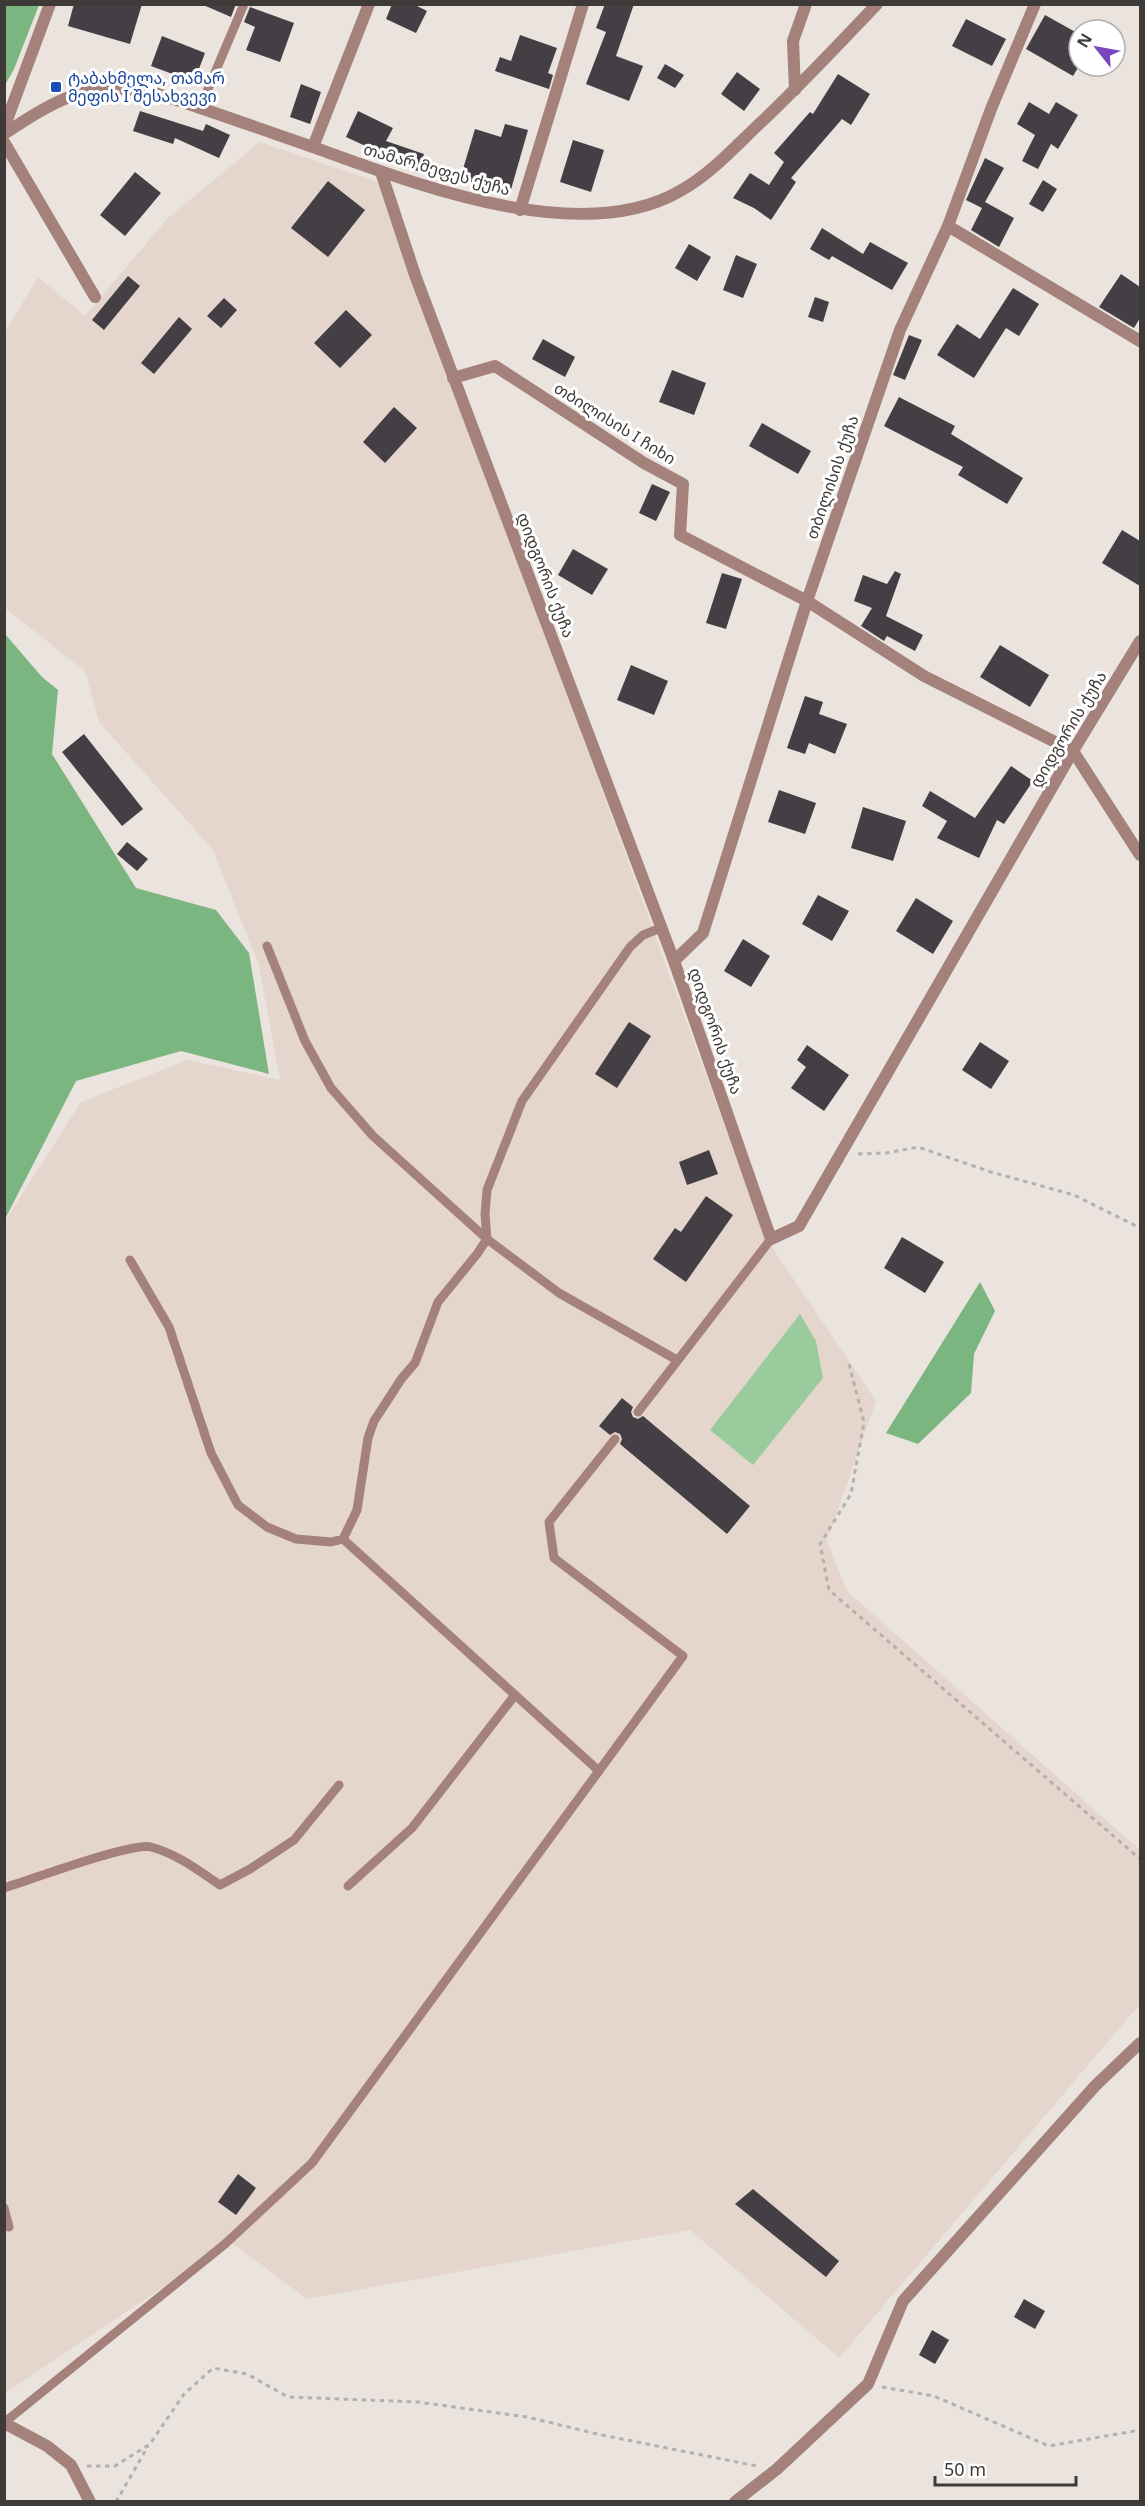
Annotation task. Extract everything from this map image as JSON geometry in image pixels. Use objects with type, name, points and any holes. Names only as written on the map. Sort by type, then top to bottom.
[{"type":"street","points":[[4,128],[50,4]]},
{"type":"street","points":[[313,147],[369,4]]},
{"type":"street","points":[[520,210],[583,4]]},
{"type":"street","points":[[795,90],[793,41],[806,4]]},
{"type":"street","name":"თამარ მეფეს ქუჩა","points":[[4,134],[68,97],[96,89],[130,88],[159,94],[436,189],[520,210],[559,213],[608,212],[644,206],[680,192],[713,169],[795,90],[877,4]]},
{"type":"street","name":"თბილისის ქუჩა","points":[[674,961],[703,933],[807,601],[900,330],[948,226],[991,109],[1035,4]]},
{"type":"street","points":[[4,142],[95,297]]},
{"type":"street","name":"დიდგორის ქუჩა","points":[[381,172],[415,275],[453,378],[674,961],[771,1239],[799,1226],[1073,751],[1140,641]]},
{"type":"street","points":[[948,226],[1140,341]]},
{"type":"street","name":"თბილისის I ჩიხი","points":[[453,378],[495,366],[644,463],[683,484],[680,535],[807,601]]},
{"type":"street","points":[[807,601],[924,676],[1073,751],[1140,855]]},
{"type":"street","points":[[735,2502],[777,2469],[868,2384],[903,2301],[1095,2086],[1140,2043]]},
{"type":"street","points":[[5,2423],[47,2446],[71,2465],[90,2502]]},
{"type":"lane","points":[[200,108],[244,4]]},
{"type":"lane","points":[[343,1539],[357,1510],[374,1421],[402,1378],[415,1363],[438,1302],[487,1239],[485,1214],[487,1190],[522,1101],[630,947],[644,935],[661,928]]},
{"type":"lane","points":[[267,946],[305,1041],[331,1088],[373,1136],[487,1239],[559,1293],[677,1360]]},
{"type":"lane","points":[[638,1412],[771,1239]]},
{"type":"lane","points":[[130,1260],[169,1327],[211,1453],[238,1504],[267,1527],[296,1539],[331,1542],[343,1539]]},
{"type":"lane","points":[[5,2423],[225,2244],[312,2163],[683,1656],[554,1557],[549,1522],[615,1439]]},
{"type":"lane","points":[[343,1539],[599,1771]]},
{"type":"lane","points":[[348,1886],[412,1828],[515,1695]]},
{"type":"lane","points":[[4,1888],[125,1850],[149,1846],[183,1860],[220,1885],[250,1869],[294,1840],[339,1785]]},
{"type":"lane","points":[[4,2208],[9,2227]]},
{"type":"path","points":[[841,1155],[886,1153],[918,1148],[990,1172],[1074,1195],[1140,1228]]},
{"type":"path","points":[[849,1364],[864,1422],[851,1494],[819,1544],[830,1590],[1140,1859]]},
{"type":"path","points":[[116,2502],[150,2444],[184,2394],[213,2368],[247,2374],[288,2397],[418,2402],[527,2417],[655,2446],[777,2469]]},
{"type":"path","points":[[868,2384],[934,2396],[1049,2446],[1140,2430]]},
{"type":"path","points":[[71,2465],[115,2466],[150,2444]]},
{"type":"shaded area","points":[[260,142],[381,183],[765,1237],[876,1401],[827,1541],[847,1591],[1140,1850],[1140,2004],[839,2358],[690,2230],[307,2299],[231,2242],[5,2393],[5,1221],[81,1102],[187,1060],[280,1080],[259,965],[213,850],[99,722],[85,671],[5,608],[5,332],[38,277],[85,316],[167,219]]},
{"type":"green space","points":[[5,4],[39,5],[14,69],[5,85]]},
{"type":"green space","points":[[5,634],[42,677],[58,690],[52,754],[136,888],[216,910],[249,953],[269,1074],[181,1051],[76,1081],[5,1219]]},
{"type":"green space","points":[[980,1282],[995,1311],[974,1354],[971,1393],[918,1444],[886,1433]]},
{"type":"green space","points":[[800,1314],[816,1341],[823,1378],[753,1465],[710,1430]]},
{"type":"building","points":[[74,4],[142,4],[130,44],[68,26]]},
{"type":"building","points":[[201,4],[236,4],[231,17]]},
{"type":"building","points":[[392,4],[413,4],[427,11],[416,33],[386,19]]},
{"type":"building","points":[[605,4],[634,4],[616,56],[643,66],[629,101],[586,84],[606,32],[596,28]]},
{"type":"building","points":[[250,7],[294,23],[280,62],[246,50],[255,27],[244,22]]},
{"type":"building","points":[[1045,15],[1067,27],[1067,73],[1026,49]]},
{"type":"building","points":[[966,19],[1006,39],[992,66],[952,46]]},
{"type":"building","points":[[520,35],[557,48],[548,73],[553,75],[549,89],[495,71],[500,57],[511,61]]},
{"type":"building","points":[[162,36],[205,53],[194,82],[151,66]]},
{"type":"building","points":[[665,64],[684,75],[675,88],[657,78]]},
{"type":"building","points":[[737,72],[760,89],[744,111],[721,94]]},
{"type":"building","points":[[838,74],[870,94],[851,125],[842,119],[791,178],[796,182],[771,220],[754,208],[733,198],[750,173],[769,185],[784,162],[774,153],[810,112],[813,114]]},
{"type":"building","points":[[301,84],[321,92],[310,124],[290,117]]},
{"type":"building","points":[[1029,102],[1049,114],[1056,102],[1078,115],[1058,149],[1051,144],[1038,169],[1022,161],[1035,135],[1017,124]]},
{"type":"building","points":[[140,111],[203,131],[206,124],[230,135],[219,158],[175,138],[173,144],[133,131]]},
{"type":"building","points":[[358,111],[393,128],[386,141],[424,154],[418,171],[383,160],[385,155],[346,137]]},
{"type":"building","points":[[505,124],[528,130],[510,193],[460,179],[475,129],[501,137]]},
{"type":"building","points":[[573,140],[604,150],[591,192],[560,182]]},
{"type":"building","points":[[985,158],[1004,168],[985,202],[1014,218],[999,247],[971,230],[982,208],[966,200]]},
{"type":"building","points":[[135,172],[161,193],[125,236],[100,215]]},
{"type":"building","points":[[1043,180],[1057,189],[1043,212],[1029,204]]},
{"type":"building","points":[[328,181],[365,210],[328,257],[291,228]]},
{"type":"building","points":[[822,228],[863,254],[870,242],[908,263],[892,290],[832,256],[829,260],[810,249]]},
{"type":"building","points":[[689,244],[711,257],[697,281],[675,268]]},
{"type":"building","points":[[736,255],[757,264],[743,298],[723,290]]},
{"type":"building","points":[[1121,274],[1140,287],[1140,318],[1134,328],[1099,307]]},
{"type":"building","points":[[128,276],[140,286],[104,330],[92,320]]},
{"type":"building","points":[[1013,288],[1039,304],[1019,336],[1006,328],[974,378],[937,355],[957,324],[980,339]]},
{"type":"building","points":[[815,297],[829,302],[823,322],[808,317]]},
{"type":"building","points":[[224,298],[237,310],[221,328],[207,316]]},
{"type":"building","points":[[346,310],[372,335],[340,368],[314,343]]},
{"type":"building","points":[[179,317],[192,329],[154,374],[141,363]]},
{"type":"building","points":[[909,335],[922,340],[905,380],[893,375]]},
{"type":"building","points":[[543,339],[575,357],[565,377],[532,359]]},
{"type":"building","points":[[672,370],[706,383],[694,415],[659,402]]},
{"type":"building","points":[[899,397],[955,426],[951,434],[1023,478],[1007,504],[958,475],[963,467],[884,426]]},
{"type":"building","points":[[394,407],[417,428],[385,463],[363,442]]},
{"type":"building","points":[[762,423],[811,451],[798,474],[749,446]]},
{"type":"building","points":[[652,484],[670,492],[656,521],[639,513]]},
{"type":"building","points":[[1122,530],[1140,541],[1140,586],[1102,563]]},
{"type":"building","points":[[573,549],[608,569],[592,595],[558,575]]},
{"type":"building","points":[[895,571],[901,574],[886,616],[923,635],[915,651],[887,636],[884,641],[861,626],[872,608],[854,601],[863,575],[887,584]]},
{"type":"building","points":[[722,573],[742,579],[726,629],[706,623]]},
{"type":"building","points":[[1000,645],[1049,675],[1030,707],[980,677]]},
{"type":"building","points":[[631,665],[668,681],[654,715],[617,700]]},
{"type":"building","points":[[805,696],[823,702],[819,714],[847,724],[835,754],[809,743],[805,754],[787,748]]},
{"type":"building","points":[[84,734],[143,809],[122,826],[62,752]]},
{"type":"building","points":[[1011,766],[1033,781],[1004,824],[997,820],[979,858],[937,838],[947,821],[922,806],[930,791],[975,818]]},
{"type":"building","points":[[779,790],[816,803],[805,834],[768,822]]},
{"type":"building","points":[[863,807],[906,821],[893,861],[851,848]]},
{"type":"building","points":[[127,842],[148,859],[137,871],[117,854]]},
{"type":"building","points":[[818,895],[849,911],[832,941],[802,924]]},
{"type":"building","points":[[916,898],[953,921],[933,954],[896,931]]},
{"type":"building","points":[[743,939],[770,956],[751,987],[724,971]]},
{"type":"building","points":[[629,1022],[651,1036],[617,1088],[595,1074]]},
{"type":"building","points":[[980,1042],[1009,1061],[991,1089],[962,1070]]},
{"type":"building","points":[[807,1045],[849,1075],[824,1111],[791,1088],[806,1067],[797,1060]]},
{"type":"building","points":[[709,1150],[718,1174],[687,1185],[679,1162]]},
{"type":"building","points":[[706,1196],[733,1215],[686,1282],[653,1259],[675,1228],[681,1232]]},
{"type":"building","points":[[902,1237],[944,1262],[925,1293],[884,1268]]},
{"type":"building","points":[[622,1398],[633,1407],[631,1412],[633,1417],[638,1419],[643,1416],[750,1506],[727,1534],[620,1444],[622,1439],[620,1434],[615,1432],[610,1435],[599,1426]]},
{"type":"building","points":[[238,2174],[256,2188],[236,2215],[218,2202]]},
{"type":"building","points":[[753,2189],[839,2261],[826,2277],[735,2204]]},
{"type":"building","points":[[1024,2299],[1045,2311],[1035,2329],[1014,2317]]},
{"type":"building","points":[[932,2330],[949,2340],[935,2364],[919,2355]]},
{"type":"place","name":"ტაბახმელა, თამარ მეფის I შესახვევი","points":[[56,87]]}]
